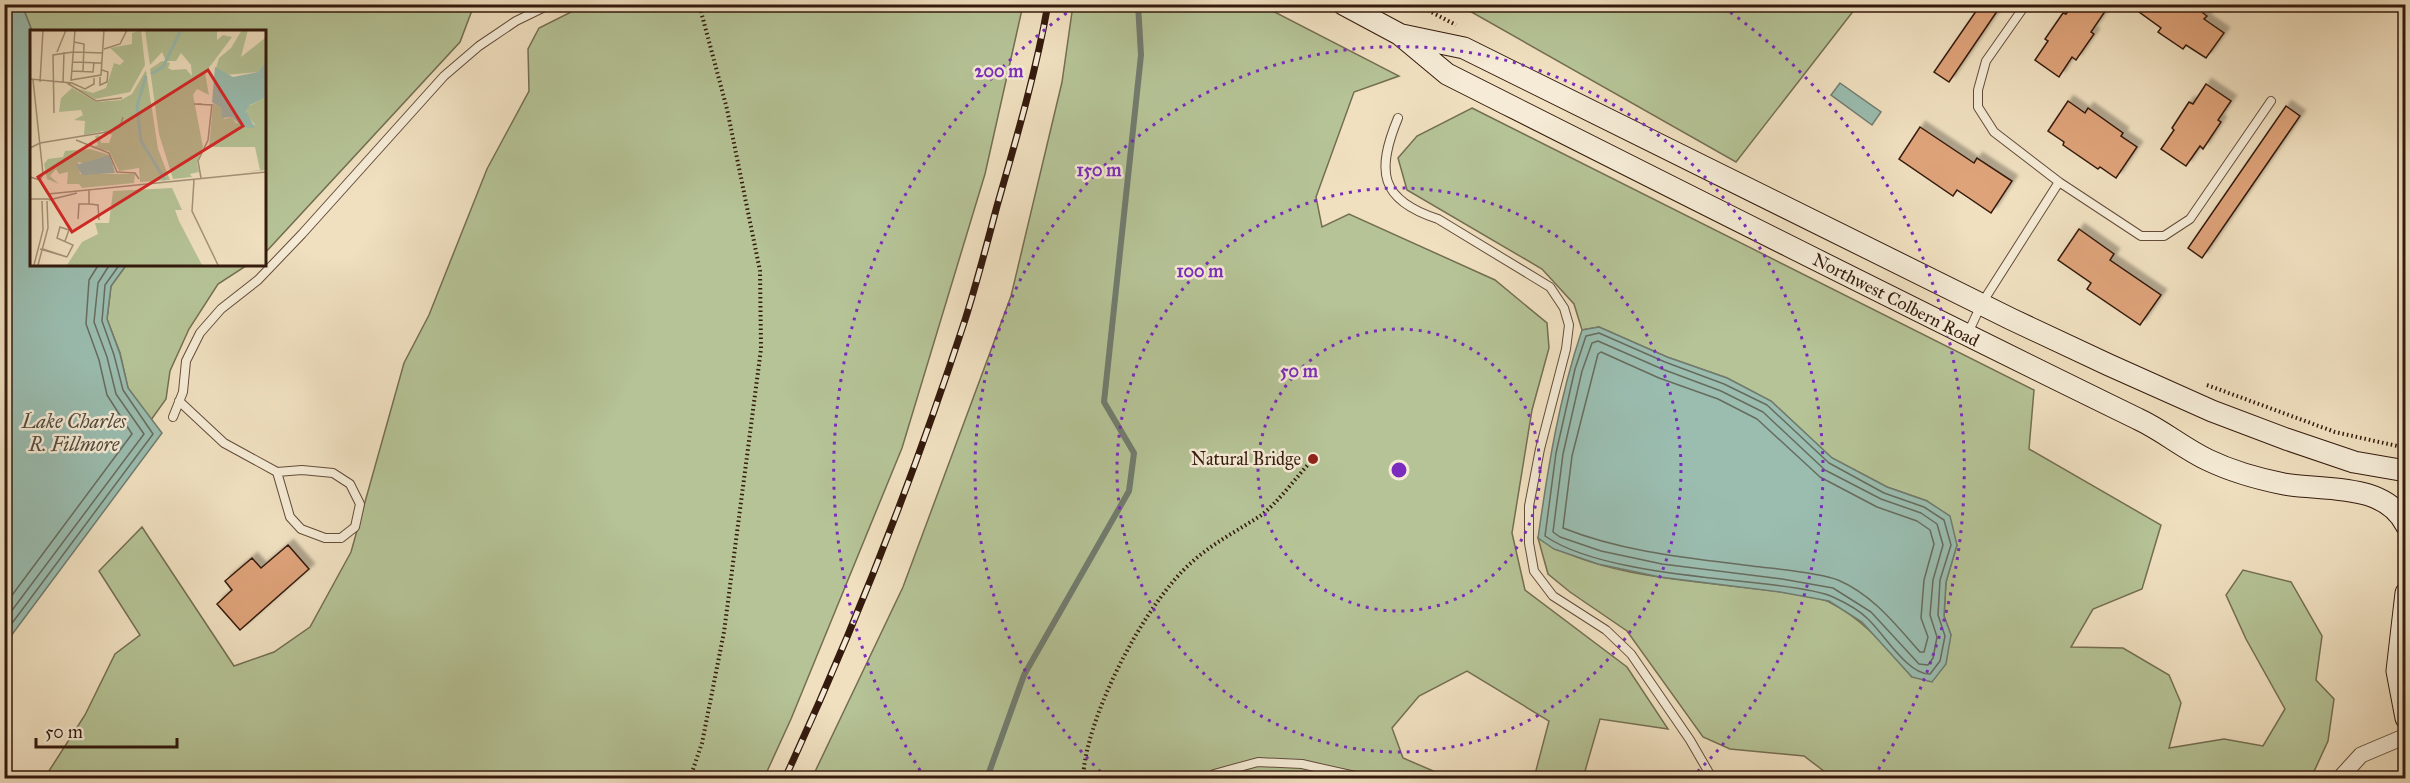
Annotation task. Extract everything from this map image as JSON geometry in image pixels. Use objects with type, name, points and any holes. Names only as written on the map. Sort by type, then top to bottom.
[{"type":"main road","name":"Northwest Colbern Road","points":[[1344,4],[1399,34],[1447,74],[1966,336],[2143,421],[2207,459],[2238,472],[2286,484],[2335,488],[2368,496],[2391,507],[2402,517],[2406,525]]},
{"type":"main road","name":"Northwest Colbern Road","points":[[1399,34],[1464,48],[2109,365],[2212,411],[2354,462],[2406,471]]},
{"type":"main road","points":[[2405,708],[2397,671],[2406,593]]},
{"type":"street","points":[[2340,778],[2361,755],[2406,736]]},
{"type":"lane","points":[[173,417],[183,392],[186,361],[200,333],[221,309],[258,280],[444,76],[479,46],[516,21],[550,4]]},
{"type":"lane","points":[[2026,4],[1986,61],[1978,90],[1978,107],[1994,132],[2060,182],[2141,237],[2164,236],[2190,219],[2271,101]]},
{"type":"lane","points":[[1398,118],[1384,156],[1385,171],[1395,195],[1404,204],[1438,219],[1550,287],[1564,308],[1569,325],[1566,349],[1540,449],[1529,506],[1529,543],[1534,571],[1553,596],[1606,630],[1631,654],[1690,740],[1712,778]]},
{"type":"lane","points":[[1966,336],[1982,303],[2060,182]]},
{"type":"lane","points":[[179,401],[224,443],[277,472],[302,470],[333,473],[350,484],[360,504],[355,527],[341,538],[325,538],[301,529],[290,517],[277,472]]},
{"type":"lane","points":[[1210,778],[1214,774],[1258,762],[1302,764],[1364,778]]},
{"type":"path","points":[[690,778],[702,743],[724,632],[761,349],[760,271],[727,109],[699,4]]},
{"type":"path","points":[[1083,778],[1084,764],[1098,716],[1123,658],[1161,595],[1191,563],[1213,545],[1262,514],[1313,459]]},
{"type":"green space","points":[[22,5],[474,5],[460,42],[266,252],[266,30],[32,30]]},
{"type":"green space","points":[[585,5],[1023,5],[985,174],[902,448],[791,719],[764,778],[5,778],[5,773],[47,774],[85,715],[115,654],[140,635],[99,571],[142,527],[234,666],[274,652],[310,627],[351,552],[404,363],[429,315],[487,169],[529,91],[528,49],[539,28]]},
{"type":"green space","points":[[1073,5],[1261,5],[1399,76],[1354,92],[1316,197],[1322,227],[1349,214],[1495,280],[1547,323],[1549,348],[1532,410],[1512,533],[1525,590],[1627,667],[1668,729],[1600,719],[1583,778],[1534,778],[1549,721],[1467,671],[1419,696],[1392,728],[1403,758],[1445,776],[1445,778],[812,778],[903,587],[1011,296],[1062,82]]},
{"type":"green space","points":[[1459,5],[1858,5],[1736,162]]},
{"type":"green space","points":[[1472,108],[2034,390],[2029,449],[2161,525],[2142,589],[2093,609],[2071,647],[2123,648],[2169,675],[2181,703],[2169,748],[2224,739],[2263,746],[2285,709],[2246,639],[2226,595],[2243,570],[2291,582],[2322,636],[2316,680],[2334,699],[2328,741],[2311,778],[1833,778],[1804,756],[1730,749],[1703,737],[1627,631],[1548,574],[1538,538],[1561,551],[1615,569],[1825,600],[1865,627],[1912,677],[1951,635],[1944,616],[1946,582],[1957,545],[1927,501],[1887,487],[1832,458],[1771,401],[1727,378],[1667,357],[1599,327],[1582,330],[1574,304],[1542,269],[1407,190],[1398,158],[1417,136]]},
{"type":"green space","points":[[126,266],[246,266],[218,284],[189,329],[170,371],[166,399],[151,420],[128,388],[120,353],[107,319],[111,286]]},
{"type":"water","name":"Lake Charles R. Fillmore","points":[[4,5],[22,5],[32,30],[30,266],[126,266],[111,286],[107,319],[120,354],[128,388],[162,433],[5,644]]},
{"type":"water","points":[[1840,83],[1881,112],[1872,125],[1831,95]]},
{"type":"water","points":[[1599,327],[1667,357],[1727,378],[1771,401],[1832,458],[1887,487],[1927,501],[1950,516],[1957,545],[1946,582],[1944,616],[1951,635],[1946,664],[1932,682],[1912,677],[1862,622],[1829,601],[1780,592],[1660,577],[1598,564],[1554,549],[1538,538],[1555,433],[1574,356],[1582,330]]},
{"type":"building","points":[[1981,4],[2002,4],[1949,82],[1934,72]]},
{"type":"building","points":[[2073,4],[2110,4],[2091,32],[2094,34],[2076,60],[2072,57],[2059,77],[2035,60],[2048,41],[2045,39],[2063,13],[2066,14]]},
{"type":"building","points":[[2128,4],[2191,4],[2207,16],[2204,19],[2224,33],[2206,58],[2186,45],[2183,49],[2158,32],[2161,28]]},
{"type":"building","points":[[2206,84],[2231,101],[2218,120],[2221,122],[2203,149],[2200,146],[2186,166],[2161,149],[2189,102],[2193,104]]},
{"type":"building","points":[[2068,101],[2085,113],[2088,108],[2123,133],[2121,136],[2137,147],[2116,178],[2100,167],[2098,169],[2063,145],[2064,142],[2048,131]]},
{"type":"building","points":[[2286,106],[2300,116],[2202,258],[2188,248]]},
{"type":"building","points":[[1920,127],[1974,163],[1977,158],[2012,181],[1991,213],[1957,190],[1953,196],[1899,159]]},
{"type":"building","points":[[2079,229],[2114,254],[2110,260],[2161,295],[2140,325],[2087,289],[2091,283],[2058,260]]},
{"type":"building","points":[[288,545],[309,569],[240,630],[217,604],[232,590],[225,581],[252,558],[261,568]]},
{"type":"waterway","points":[[987,778],[1024,675],[1129,491],[1134,453],[1104,402],[1141,55],[1138,4]]},
{"type":"railway","points":[[785,778],[882,552],[965,320],[1038,55],[1048,4]]},
{"type":"place","name":"Natural Bridge","points":[[1313,459]]}]
